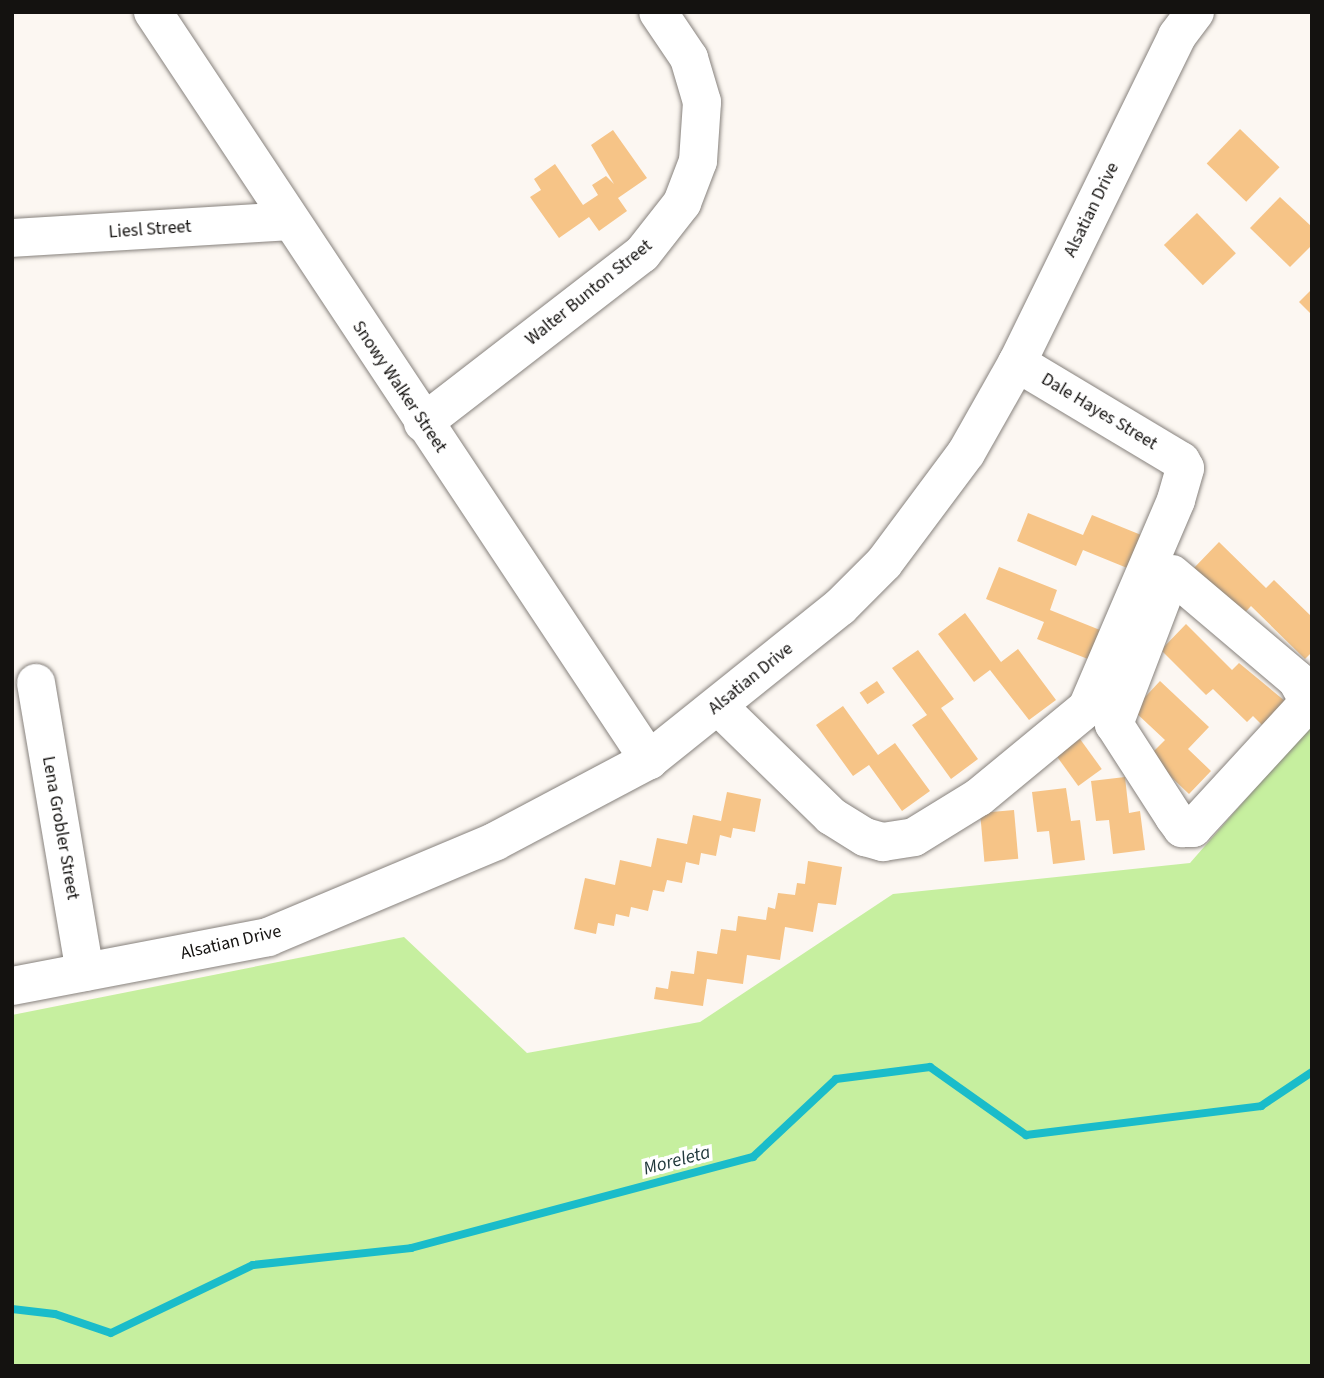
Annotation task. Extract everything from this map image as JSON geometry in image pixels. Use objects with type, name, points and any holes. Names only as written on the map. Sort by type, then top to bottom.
[{"type":"street","name":"Snowy Walker Street","points":[[153,12],[288,221],[649,760]]},
{"type":"street","name":"Walter Bunton Street","points":[[423,423],[642,254],[682,203],[698,161],[702,102],[688,58],[658,12]]},
{"type":"street","name":"Alsatian Drive","points":[[12,986],[216,950],[302,925],[496,841],[649,760],[840,607],[884,563],[966,453],[1017,363],[1177,20]]},
{"type":"street","name":"Liesl Street","points":[[12,239],[288,221]]},
{"type":"street","name":"Dale Hayes Street","points":[[1017,363],[1182,473]]},
{"type":"street","points":[[1172,574],[1297,680],[1309,702],[1193,828],[1181,828],[1114,724],[1172,574],[1196,521],[1197,500],[1182,473]]},
{"type":"street","points":[[718,706],[847,827],[883,842],[914,836],[979,797],[1087,708],[1182,473]]},
{"type":"street","name":"Lena Grobler Street","points":[[36,683],[85,972]]},
{"type":"green space","points":[[1312,723],[1312,1366],[12,1366],[12,1015],[404,937],[527,1053],[700,1022],[893,894],[1190,863]]},
{"type":"building","points":[[1240,129],[1280,167],[1246,202],[1207,164]]},
{"type":"building","points":[[613,130],[647,178],[618,198],[627,211],[599,231],[589,217],[559,238],[530,197],[541,190],[534,179],[555,164],[583,205],[598,195],[592,185],[606,176],[614,184],[591,145]]},
{"type":"building","points":[[1280,197],[1312,227],[1312,245],[1290,267],[1250,228]]},
{"type":"building","points":[[1197,213],[1236,253],[1203,285],[1164,245]]},
{"type":"building","points":[[1312,289],[1312,315],[1299,302]]},
{"type":"building","points":[[1028,513],[1083,535],[1092,515],[1151,539],[1137,572],[1083,550],[1076,566],[1017,541]]},
{"type":"building","points":[[1219,542],[1266,588],[1274,580],[1312,617],[1312,652],[1305,659],[1251,606],[1241,617],[1193,569]]},
{"type":"building","points":[[999,567],[1057,590],[1050,610],[1105,632],[1093,661],[1037,639],[1044,622],[986,599]]},
{"type":"building","points":[[965,613],[1001,662],[1018,649],[1056,700],[1029,720],[990,670],[974,682],[938,634]]},
{"type":"building","points":[[1186,624],[1232,670],[1239,663],[1297,711],[1273,736],[1253,716],[1247,722],[1213,689],[1206,695],[1161,650]]},
{"type":"building","points":[[918,650],[954,699],[941,708],[978,759],[951,779],[912,725],[927,715],[892,668]]},
{"type":"building","points":[[877,681],[885,693],[867,704],[860,693]]},
{"type":"building","points":[[1160,681],[1209,727],[1188,749],[1211,771],[1189,794],[1149,756],[1165,740],[1133,710]]},
{"type":"building","points":[[843,706],[878,755],[895,743],[930,791],[902,811],[869,765],[853,776],[816,725]]},
{"type":"building","points":[[1080,739],[1102,769],[1078,786],[1057,756]]},
{"type":"building","points":[[1125,777],[1129,813],[1140,811],[1145,850],[1113,854],[1109,820],[1096,821],[1091,781]]},
{"type":"building","points":[[1066,788],[1071,821],[1080,820],[1085,860],[1053,864],[1049,831],[1037,832],[1032,792]]},
{"type":"building","points":[[727,792],[761,799],[755,832],[733,828],[731,838],[720,835],[716,856],[701,853],[699,865],[686,862],[682,883],[667,880],[664,892],[653,890],[648,911],[631,907],[629,917],[616,914],[614,926],[598,923],[596,934],[574,929],[585,878],[615,885],[620,860],[651,867],[657,838],[687,844],[693,815],[721,821]]},
{"type":"building","points":[[1014,810],[1018,859],[984,862],[980,813]]},
{"type":"building","points":[[808,861],[842,867],[836,905],[818,903],[813,932],[785,927],[780,960],[747,955],[743,984],[707,979],[703,1006],[654,999],[656,987],[668,989],[671,971],[694,974],[697,951],[717,954],[721,929],[736,931],[738,916],[766,920],[768,907],[775,909],[778,893],[795,895],[797,883],[805,884]]},
{"type":"waterway","name":"Moreleta","points":[[12,1309],[55,1314],[111,1333],[253,1265],[411,1248],[753,1157],[836,1079],[930,1067],[1026,1135],[1261,1106],[1312,1072]]}]
